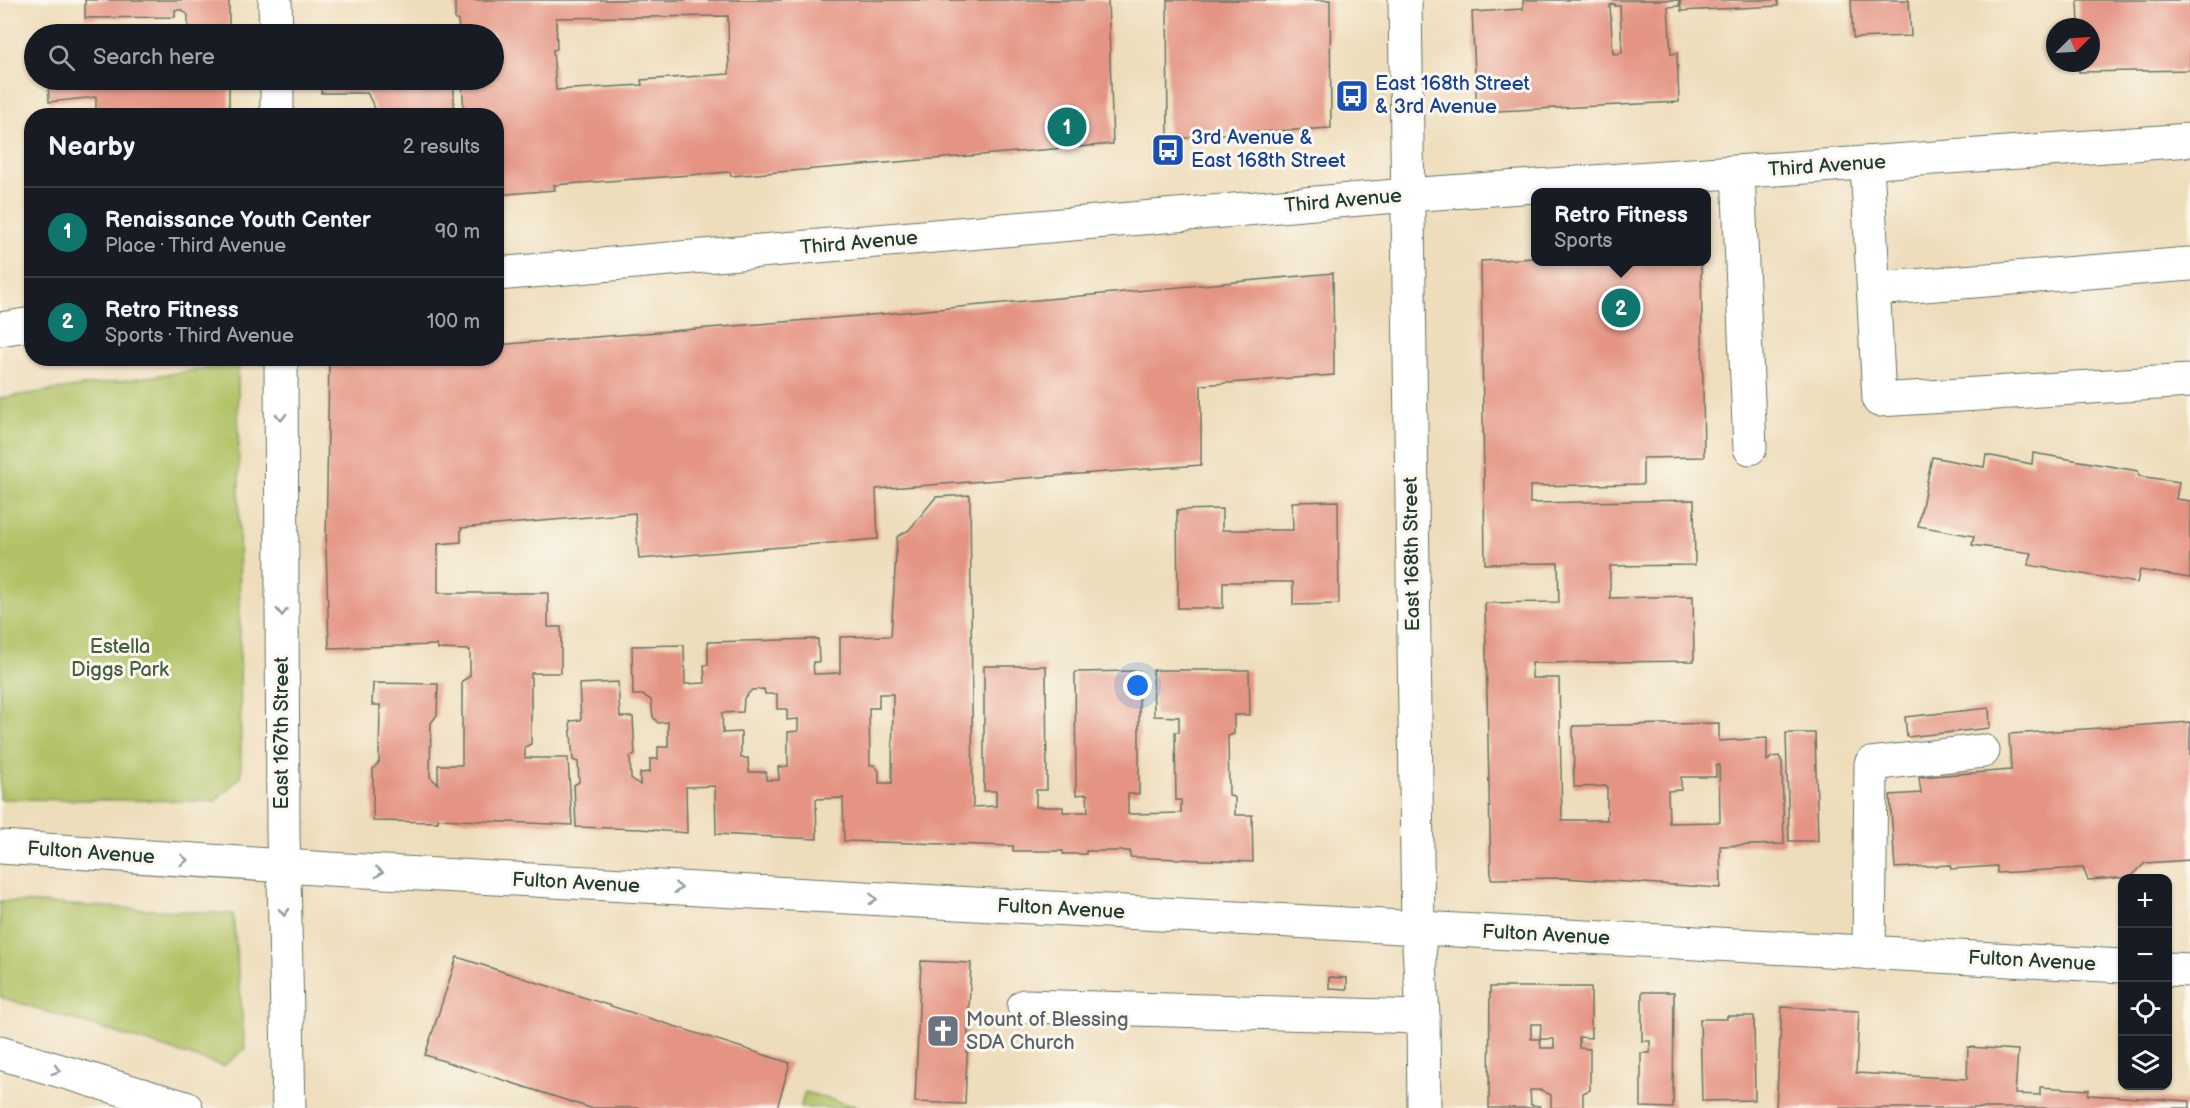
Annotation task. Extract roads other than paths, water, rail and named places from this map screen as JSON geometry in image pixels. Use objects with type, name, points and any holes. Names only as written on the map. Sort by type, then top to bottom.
[{"type":"street","points":[[275,0],[276,24]]},
{"type":"street","name":"East 168th Street","points":[[1405,0],[1418,928],[1424,1017],[1424,1108]]},
{"type":"street","points":[[277,90],[278,108]]},
{"type":"street","name":"Third Avenue","points":[[504,273],[1407,195],[2190,140]]},
{"type":"street","points":[[1867,163],[1879,400],[2190,381]]},
{"type":"street","points":[[1738,172],[1750,448]]},
{"type":"street","points":[[1874,289],[2190,264]]},
{"type":"street","points":[[0,328],[24,325]]},
{"type":"street","name":"East 167th Street","points":[[281,366],[283,867],[289,1108]]},
{"type":"street","points":[[1869,953],[1871,764],[1983,751]]},
{"type":"street","name":"Fulton Avenue","points":[[0,847],[283,867],[2118,966]]},
{"type":"street","points":[[2172,969],[2190,970]]},
{"type":"street","points":[[1024,1006],[1424,1017]]},
{"type":"street","points":[[0,1053],[186,1108]]},
{"type":"place","name":"East 168th Street & 3rd Avenue","points":[[1352,96]]},
{"type":"place","name":"Renaissance Youth Center","points":[[1067,127]]},
{"type":"place","name":"3rd Avenue & East 168th Street","points":[[1168,150]]},
{"type":"place","name":"Retro Fitness","points":[[1621,308]]},
{"type":"place","name":"Mount of Blessing SDA Church","points":[[943,1031]]},
{"type":"park label","name":"Estella Diggs Park","points":[[120,658]]}]
